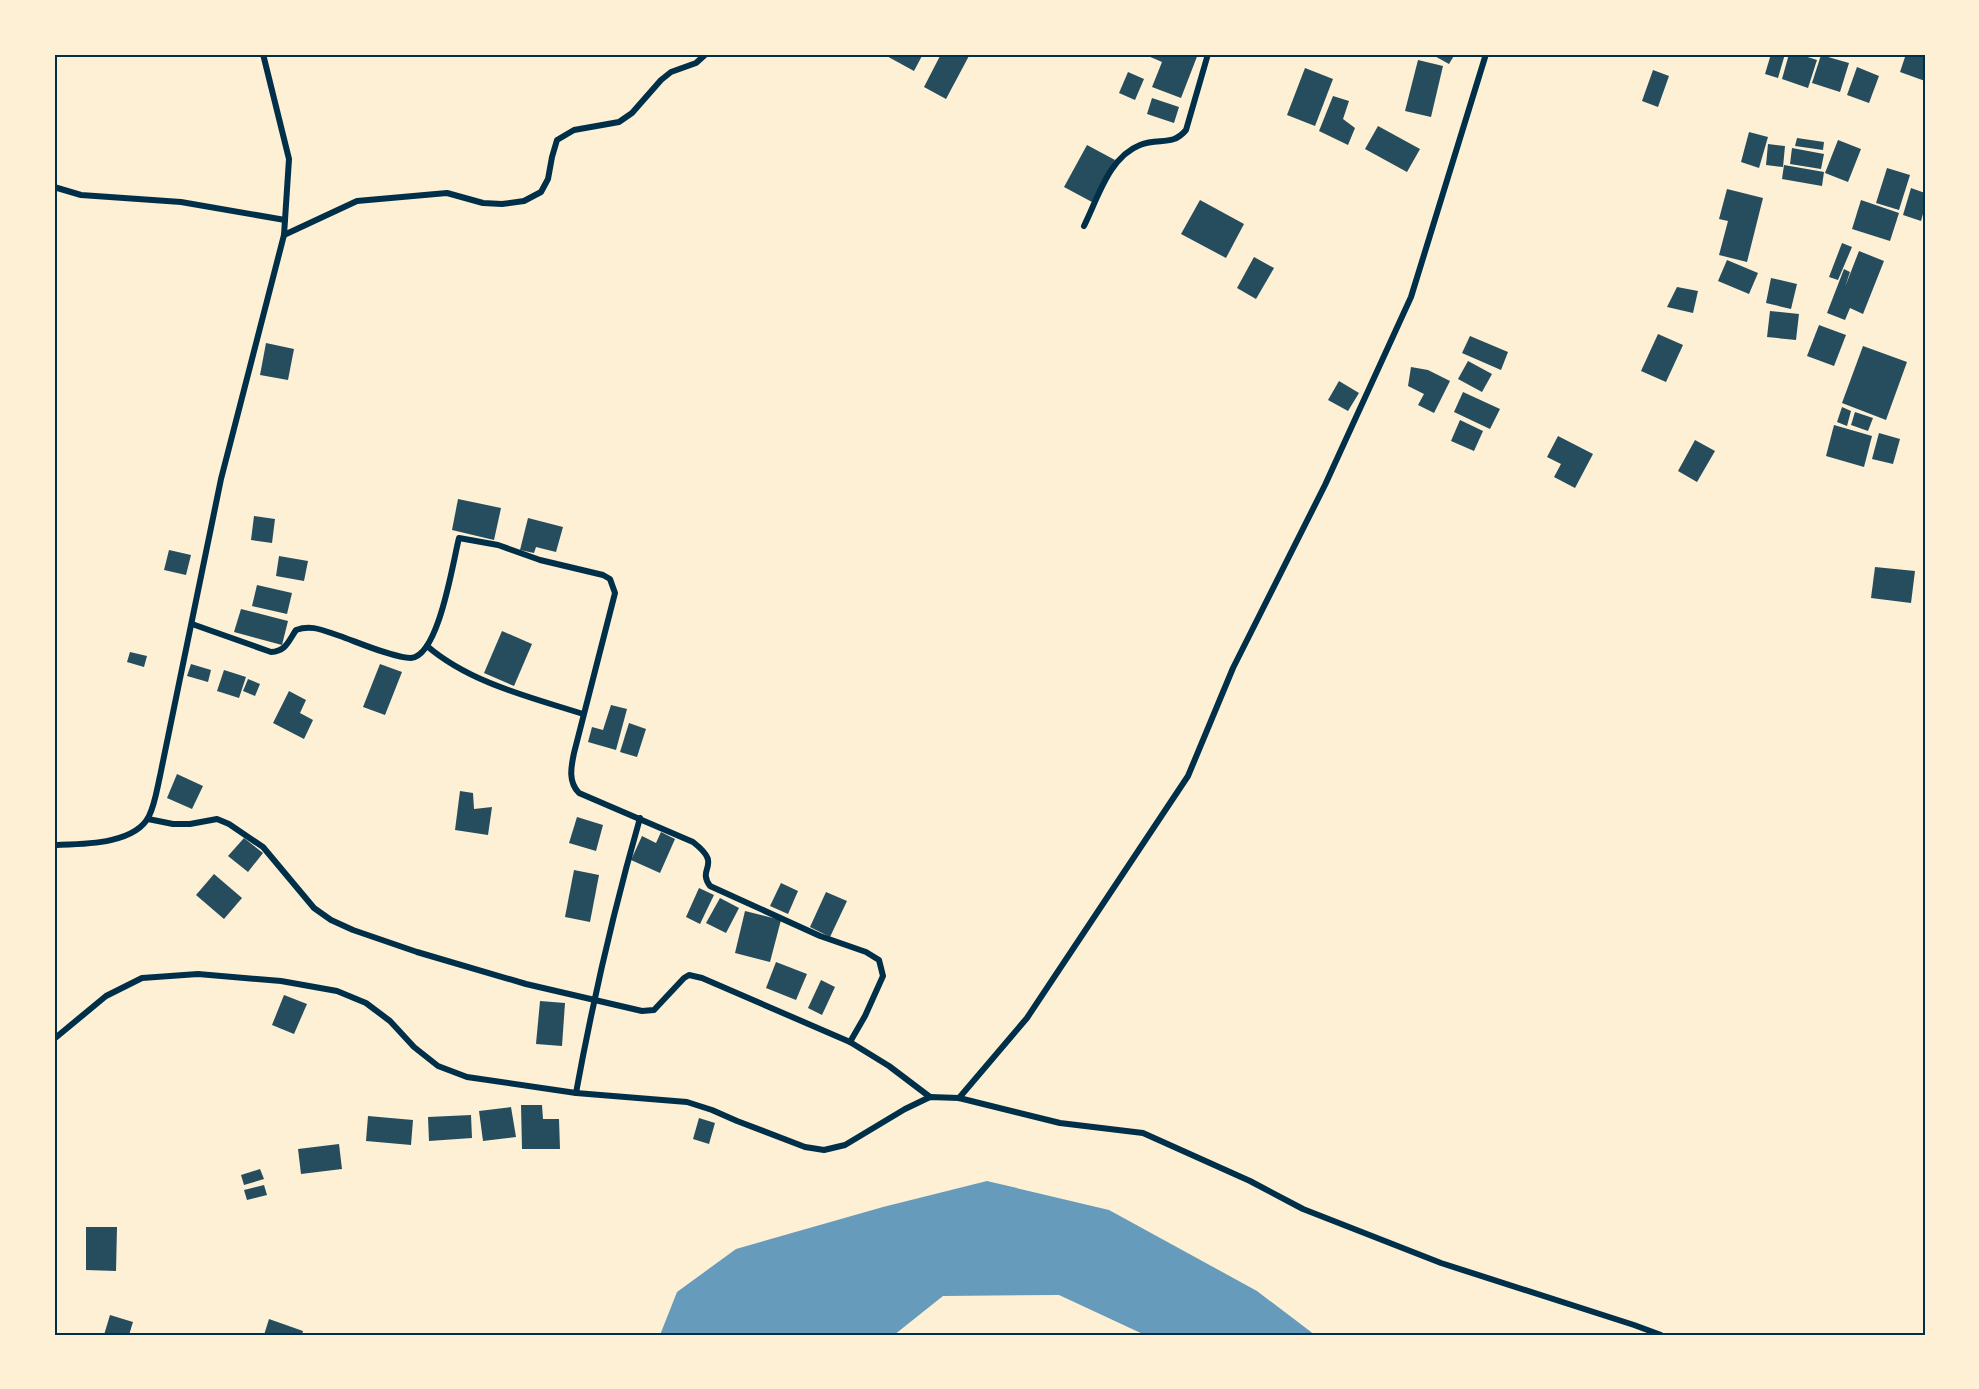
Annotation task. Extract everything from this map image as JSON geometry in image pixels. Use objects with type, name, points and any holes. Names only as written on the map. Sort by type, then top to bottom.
[{"type":"street","points":[[54,845],[105,842],[130,833],[148,819],[160,776],[220,479],[284,235],[289,159],[263,54]]},
{"type":"street","points":[[284,235],[357,201],[447,193],[483,203],[502,204],[524,201],[541,192],[548,179],[557,140],[574,130],[619,122],[632,113],[671,72],[696,63],[706,54]]},
{"type":"street","points":[[1084,226],[1114,166],[1125,153],[1139,145],[1153,141],[1170,141],[1179,138],[1186,130],[1208,54]]},
{"type":"street","points":[[958,1098],[1027,1018],[1188,776],[1233,668],[1325,485],[1411,297],[1486,54]]},
{"type":"street","points":[[54,187],[81,195],[181,202],[285,220]]},
{"type":"street","points":[[192,624],[271,652],[285,648],[296,630],[311,626],[407,658],[418,656],[427,646],[438,625],[459,538],[498,545],[540,560],[603,575],[610,579],[615,593],[571,766],[574,788],[594,800],[693,842],[705,852],[709,860],[706,876],[710,886],[820,936],[866,952],[879,960],[883,976],[850,1042]]},
{"type":"street","points":[[427,646],[440,658],[456,667],[503,688],[583,714]]},
{"type":"street","points":[[576,1093],[618,894],[640,818]]},
{"type":"street","points":[[148,819],[173,824],[190,824],[217,819],[229,824],[263,847],[314,908],[331,920],[353,930],[417,952],[526,984],[648,1011],[654,1010],[684,978],[694,975],[850,1042],[889,1066],[930,1097]]},
{"type":"street","points":[[54,1039],[106,996],[142,978],[198,974],[281,981],[337,991],[366,1003],[390,1021],[414,1047],[438,1066],[467,1077],[576,1093],[687,1102],[805,1147],[824,1150],[845,1144],[930,1097],[958,1098],[1060,1123],[1143,1133],[1250,1181],[1303,1209],[1441,1263],[1661,1335]]},
{"type":"water","points":[[987,1181],[1109,1210],[1257,1291],[1315,1335],[1145,1335],[1059,1295],[943,1296],[894,1335],[660,1335],[677,1292],[736,1249],[883,1207]]},
{"type":"building","points":[[883,54],[923,54],[914,71]]},
{"type":"building","points":[[941,54],[970,54],[946,99],[924,87]]},
{"type":"building","points":[[1149,54],[1198,54],[1181,98],[1152,87],[1162,62],[1148,56]]},
{"type":"building","points":[[1431,54],[1455,54],[1449,64]]},
{"type":"building","points":[[1771,54],[1785,54],[1778,78],[1765,74]]},
{"type":"building","points":[[1789,54],[1798,54],[1817,60],[1808,88],[1782,79]]},
{"type":"building","points":[[1906,54],[1925,54],[1925,81],[1900,72]]},
{"type":"building","points":[[1821,55],[1849,63],[1840,92],[1812,83]]},
{"type":"building","points":[[1418,60],[1443,66],[1431,117],[1405,111]]},
{"type":"building","points":[[1857,67],[1879,76],[1869,103],[1847,95]]},
{"type":"building","points":[[1305,68],[1333,79],[1315,126],[1287,115]]},
{"type":"building","points":[[1653,70],[1669,76],[1658,107],[1642,101]]},
{"type":"building","points":[[1128,72],[1144,79],[1135,100],[1119,93]]},
{"type":"building","points":[[1333,96],[1349,101],[1343,119],[1355,128],[1348,145],[1319,131]]},
{"type":"building","points":[[1152,98],[1179,107],[1174,123],[1147,114]]},
{"type":"building","points":[[1378,126],[1420,149],[1407,172],[1365,149]]},
{"type":"building","points":[[1749,132],[1768,137],[1759,168],[1741,162]]},
{"type":"building","points":[[1797,138],[1824,142],[1823,150],[1795,146]]},
{"type":"building","points":[[1838,140],[1861,149],[1848,182],[1825,173]]},
{"type":"building","points":[[1768,144],[1785,146],[1783,167],[1766,165]]},
{"type":"building","points":[[1087,145],[1115,160],[1092,202],[1064,187]]},
{"type":"building","points":[[1792,148],[1824,154],[1821,169],[1790,164]]},
{"type":"building","points":[[1784,165],[1824,172],[1822,186],[1782,179]]},
{"type":"building","points":[[1887,168],[1910,175],[1899,210],[1876,203]]},
{"type":"building","points":[[1911,188],[1925,193],[1925,207],[1921,221],[1903,215]]},
{"type":"building","points":[[1727,189],[1763,198],[1747,262],[1719,255],[1728,221],[1719,219]]},
{"type":"building","points":[[1200,200],[1244,224],[1226,258],[1181,234]]},
{"type":"building","points":[[1861,200],[1899,213],[1890,241],[1852,229]]},
{"type":"building","points":[[1842,243],[1852,247],[1838,280],[1829,277]]},
{"type":"building","points":[[1859,251],[1884,261],[1863,314],[1850,308],[1845,320],[1827,313],[1844,269],[1850,272],[1845,287]]},
{"type":"building","points":[[1254,257],[1274,268],[1256,299],[1237,288]]},
{"type":"building","points":[[1727,260],[1758,273],[1749,294],[1718,281]]},
{"type":"building","points":[[1771,278],[1797,284],[1791,309],[1766,303]]},
{"type":"building","points":[[1677,287],[1698,291],[1693,313],[1667,307]]},
{"type":"building","points":[[1770,311],[1799,314],[1796,340],[1767,337]]},
{"type":"building","points":[[1819,325],[1846,335],[1834,366],[1807,356]]},
{"type":"building","points":[[1658,334],[1683,345],[1666,382],[1641,371]]},
{"type":"building","points":[[1470,336],[1508,352],[1501,370],[1462,353]]},
{"type":"building","points":[[266,343],[294,349],[288,380],[260,375]]},
{"type":"building","points":[[1863,346],[1907,362],[1886,420],[1842,403]]},
{"type":"building","points":[[1468,361],[1492,374],[1482,392],[1458,379]]},
{"type":"building","points":[[1411,367],[1428,370],[1450,381],[1434,413],[1418,405],[1424,394],[1408,386]]},
{"type":"building","points":[[1339,381],[1359,393],[1348,411],[1328,400]]},
{"type":"building","points":[[1463,392],[1500,409],[1490,429],[1454,412]]},
{"type":"building","points":[[1842,407],[1851,411],[1847,426],[1837,422]]},
{"type":"building","points":[[1855,412],[1873,418],[1868,431],[1851,425]]},
{"type":"building","points":[[1460,420],[1483,431],[1474,451],[1451,441]]},
{"type":"building","points":[[1834,425],[1872,436],[1864,467],[1826,456]]},
{"type":"building","points":[[1879,433],[1900,439],[1893,464],[1872,459]]},
{"type":"building","points":[[1558,436],[1593,454],[1575,488],[1554,477],[1561,464],[1547,457]]},
{"type":"building","points":[[1695,440],[1715,451],[1697,482],[1678,471]]},
{"type":"building","points":[[458,499],[501,508],[494,540],[452,530]]},
{"type":"building","points":[[254,516],[275,519],[272,543],[251,540]]},
{"type":"building","points":[[528,518],[563,527],[556,552],[536,547],[534,553],[520,550]]},
{"type":"building","points":[[169,550],[191,555],[186,575],[164,570]]},
{"type":"building","points":[[279,556],[308,561],[304,581],[276,576]]},
{"type":"building","points":[[1875,567],[1915,571],[1911,603],[1871,598]]},
{"type":"building","points":[[257,585],[292,593],[287,614],[252,606]]},
{"type":"building","points":[[241,609],[288,621],[282,645],[234,632]]},
{"type":"building","points":[[502,631],[532,644],[514,686],[484,673]]},
{"type":"building","points":[[130,652],[147,656],[144,667],[127,662]]},
{"type":"building","points":[[191,664],[211,670],[208,682],[187,676]]},
{"type":"building","points":[[380,664],[402,672],[385,715],[363,707]]},
{"type":"building","points":[[224,670],[246,677],[239,698],[217,691]]},
{"type":"building","points":[[248,679],[260,684],[255,696],[243,691]]},
{"type":"building","points":[[289,691],[306,700],[300,713],[313,720],[304,739],[273,723]]},
{"type":"building","points":[[611,705],[627,709],[616,750],[588,742],[592,727],[603,730]]},
{"type":"building","points":[[629,723],[646,729],[637,757],[620,752]]},
{"type":"building","points":[[177,774],[203,786],[192,809],[167,798]]},
{"type":"building","points":[[460,791],[473,793],[474,809],[492,807],[488,835],[455,830]]},
{"type":"building","points":[[577,817],[603,825],[596,851],[569,843]]},
{"type":"building","points":[[661,832],[675,839],[660,873],[631,860],[642,836],[656,843]]},
{"type":"building","points":[[244,838],[263,853],[248,872],[228,856]]},
{"type":"building","points":[[574,870],[599,875],[590,922],[565,917]]},
{"type":"building","points":[[214,874],[242,898],[224,919],[196,895]]},
{"type":"building","points":[[781,883],[798,891],[788,914],[770,906]]},
{"type":"building","points":[[699,888],[714,895],[700,924],[686,917]]},
{"type":"building","points":[[826,892],[847,901],[830,937],[810,927]]},
{"type":"building","points":[[720,898],[739,908],[726,933],[706,923]]},
{"type":"building","points":[[745,911],[781,920],[770,962],[735,953]]},
{"type":"building","points":[[776,962],[807,974],[796,1000],[766,988]]},
{"type":"building","points":[[821,980],[835,987],[822,1015],[808,1008]]},
{"type":"building","points":[[284,995],[307,1004],[294,1034],[272,1025]]},
{"type":"building","points":[[540,1001],[565,1003],[562,1046],[536,1044]]},
{"type":"building","points":[[521,1105],[542,1105],[543,1119],[559,1119],[560,1149],[522,1149]]},
{"type":"building","points":[[511,1107],[516,1137],[483,1141],[479,1111]]},
{"type":"building","points":[[471,1115],[472,1138],[429,1141],[428,1117]]},
{"type":"building","points":[[368,1116],[413,1120],[411,1145],[366,1141]]},
{"type":"building","points":[[699,1118],[715,1123],[709,1144],[693,1139]]},
{"type":"building","points":[[339,1144],[342,1169],[301,1174],[298,1149]]},
{"type":"building","points":[[260,1169],[264,1179],[244,1185],[241,1175]]},
{"type":"building","points":[[264,1185],[267,1195],[247,1200],[244,1190]]},
{"type":"building","points":[[86,1227],[117,1227],[116,1271],[86,1270]]},
{"type":"building","points":[[110,1315],[133,1322],[129,1335],[104,1335]]},
{"type":"building","points":[[269,1319],[303,1331],[302,1335],[264,1335]]}]
